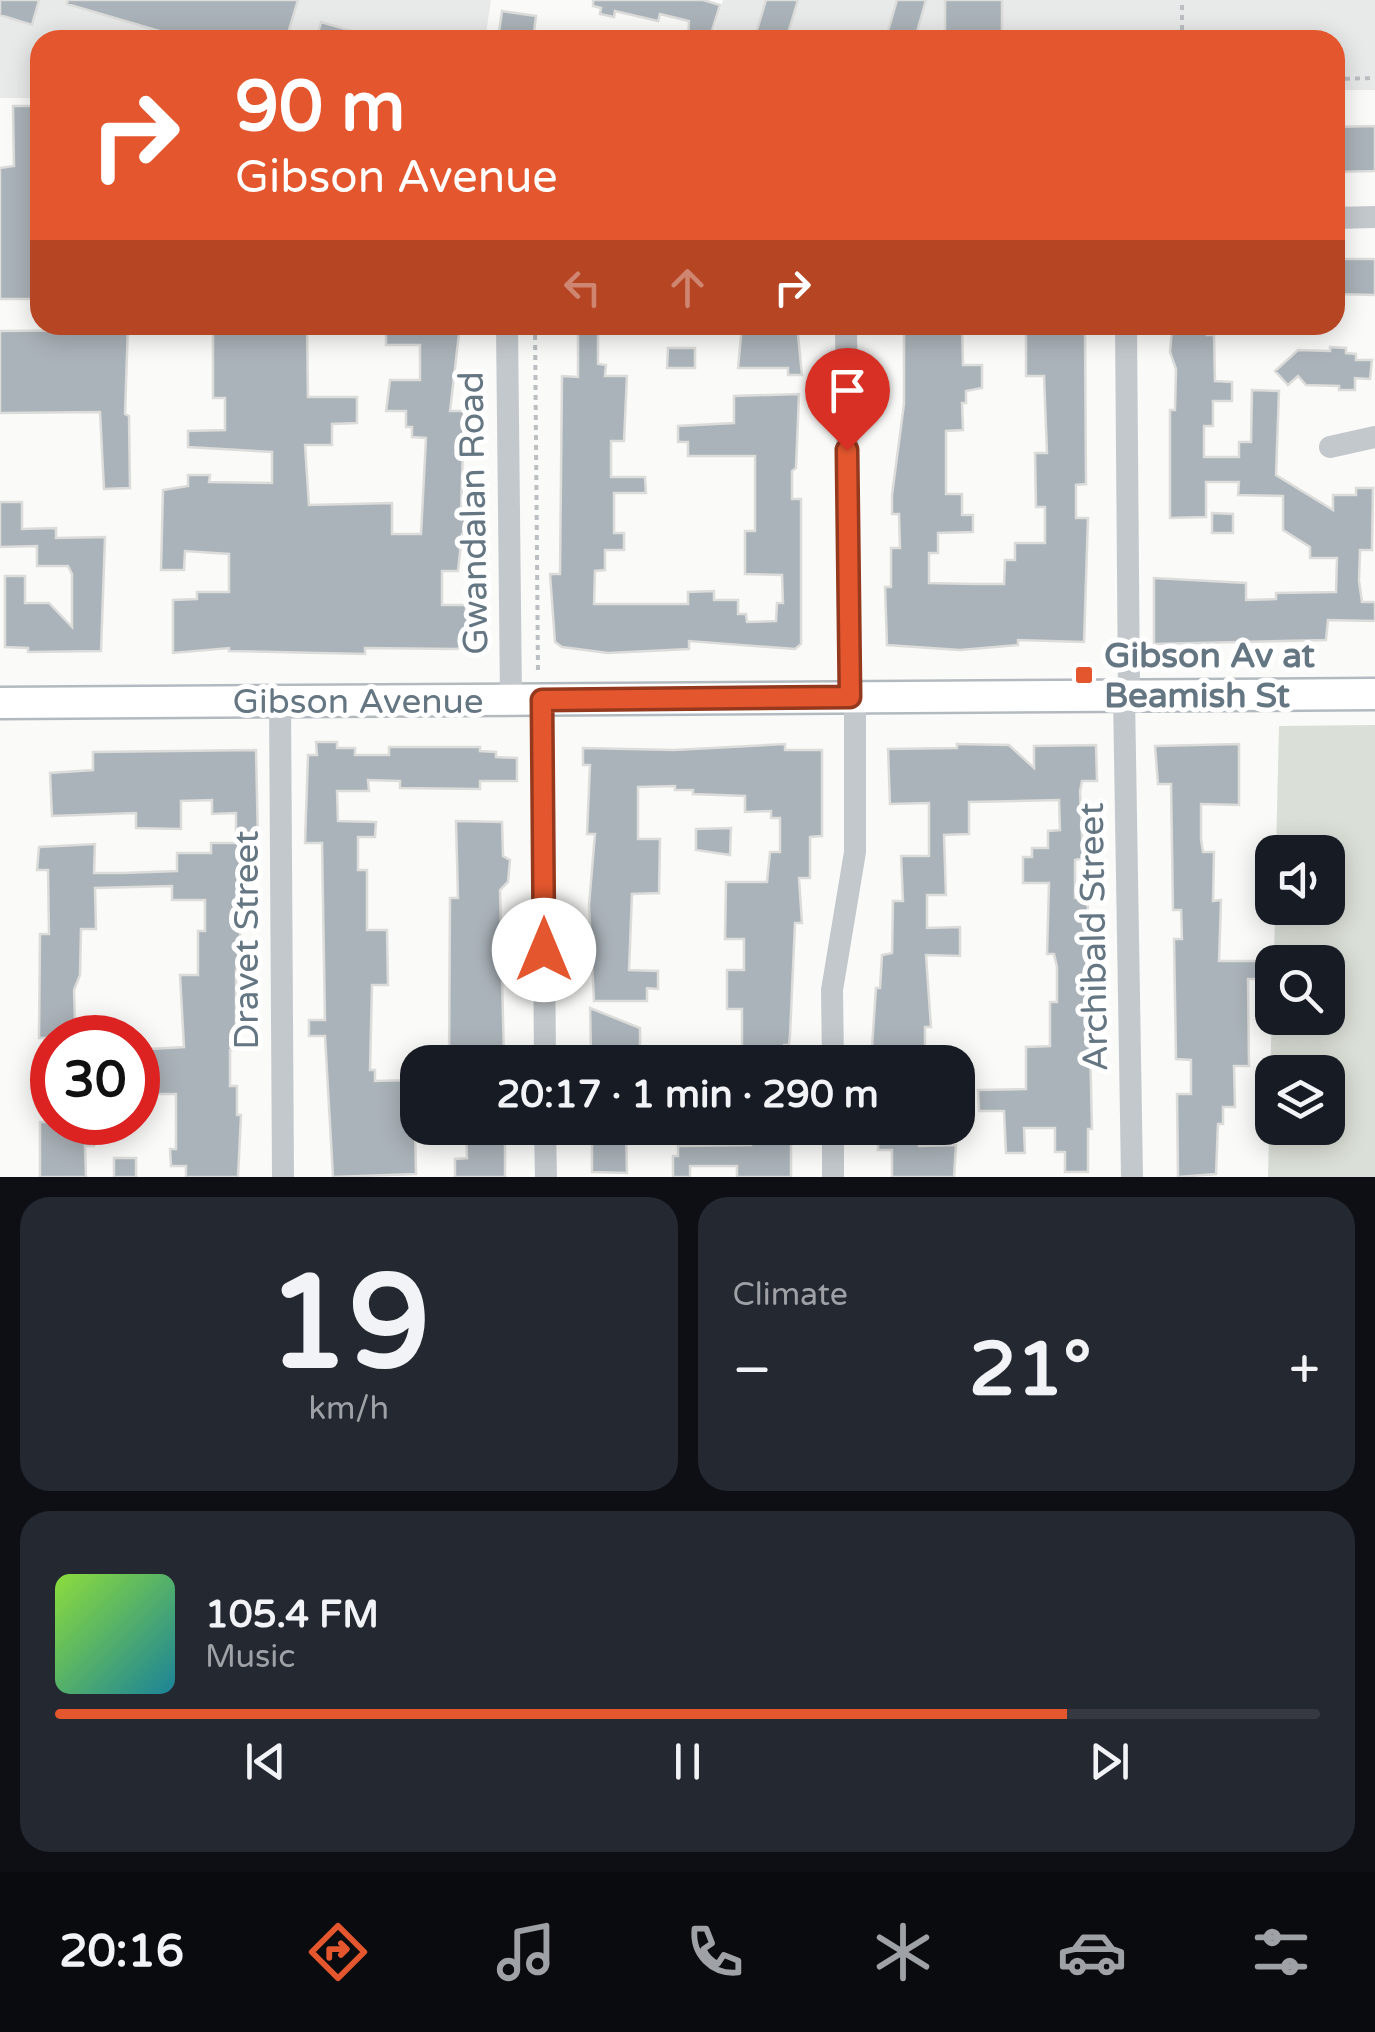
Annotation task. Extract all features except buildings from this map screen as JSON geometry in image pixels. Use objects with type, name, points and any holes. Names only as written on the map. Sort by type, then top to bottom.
[{"type":"main road","name":"Gibson Avenue","points":[[0,703],[510,700],[540,686],[852,697],[1375,694]]},
{"type":"street","points":[[1345,218],[1375,217]]},
{"type":"street","name":"Gwandalan Road","points":[[506,335],[510,700]]},
{"type":"street","points":[[833,1045],[832,990],[856,852],[846,335]]},
{"type":"street","name":"Archibald Street","points":[[1126,335],[1132,1177]]},
{"type":"street","points":[[1330,446],[1375,437]]},
{"type":"street","points":[[540,686],[545,1045]]},
{"type":"street","name":"Dravet Street","points":[[280,702],[283,1177]]},
{"type":"street","points":[[546,1145],[546,1177]]},
{"type":"street","points":[[833,1145],[834,1177]]},
{"type":"path","points":[[1182,0],[1182,30]]},
{"type":"path","points":[[1345,79],[1375,78]]},
{"type":"path","points":[[535,335],[540,686]]},
{"type":"shaded area","points":[[0,0],[491,0],[486,30],[30,30],[30,98],[0,98]]},
{"type":"shaded area","points":[[723,0],[1375,0],[1375,90],[1345,90],[1345,30],[714,30]]},
{"type":"shaded area","points":[[1375,725],[1375,1177],[1268,1177],[1269,1145],[1345,1145],[1345,1055],[1271,1055],[1271,1035],[1345,1035],[1345,945],[1274,945],[1275,925],[1345,925],[1345,835],[1276,835],[1279,726]]},
{"type":"place","name":"Gibson Av at Beamish St","points":[[1084,675]]},
{"type":"route","points":[[544,950],[542,700],[850,697],[847,450]]}]
